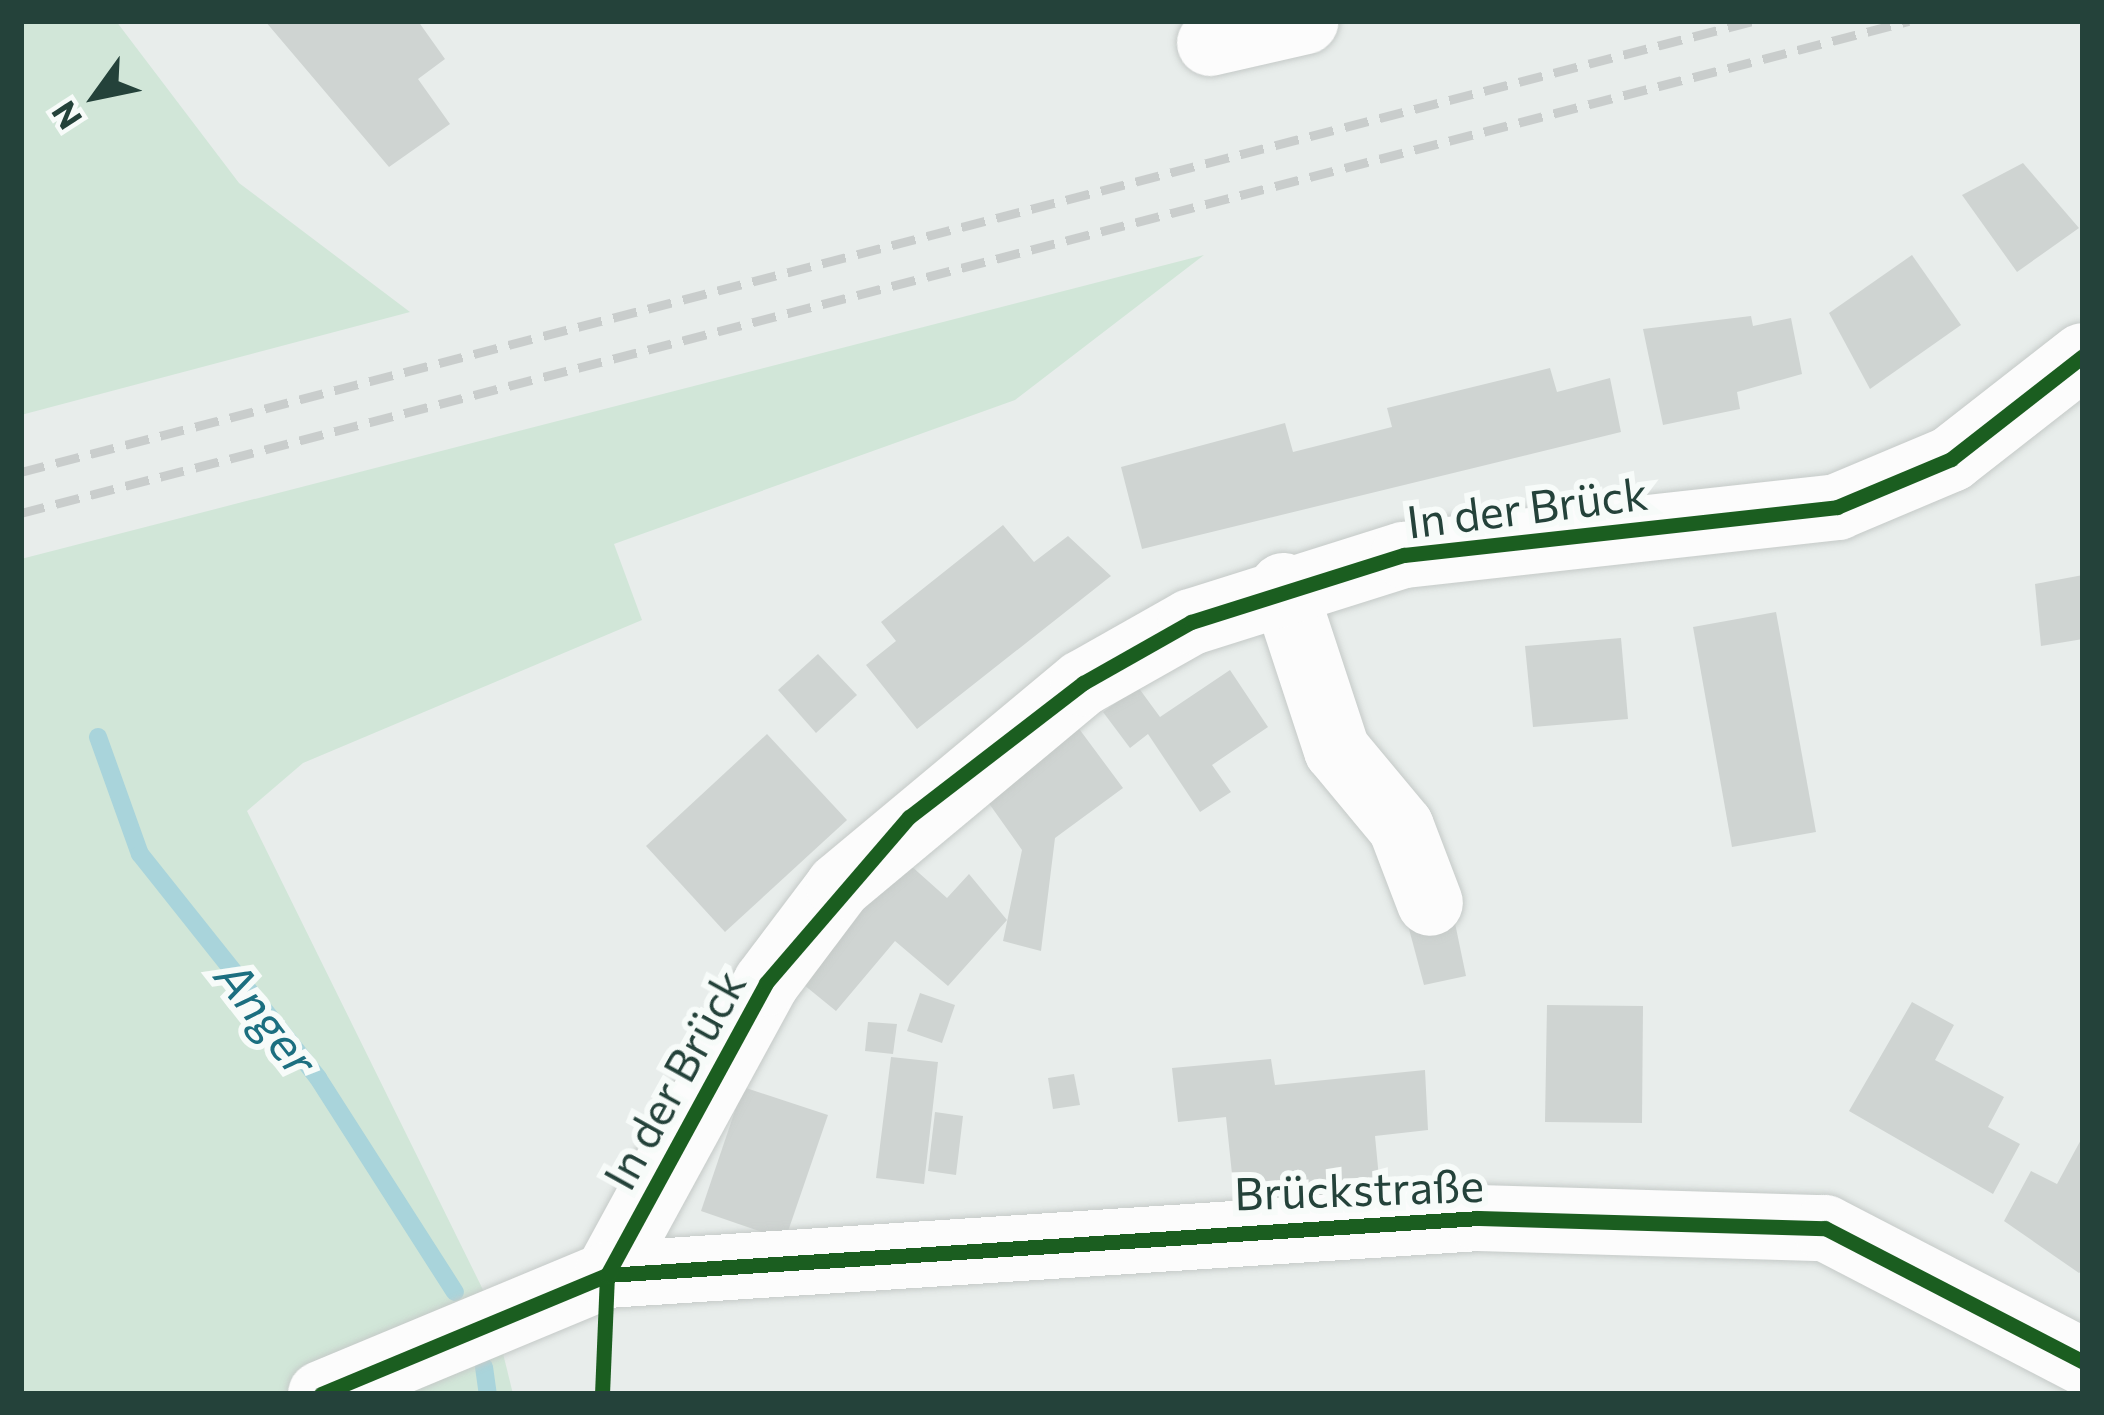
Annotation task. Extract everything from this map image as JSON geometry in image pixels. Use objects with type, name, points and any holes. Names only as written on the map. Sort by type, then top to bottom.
[{"type":"street","points":[[1210,43],[1306,21]]},
{"type":"street","name":"In der Brück","points":[[607,1275],[766,982],[839,886],[1083,683],[1283,586],[1404,555],[1838,507],[1951,459],[2083,356]]},
{"type":"street","points":[[1283,586],[1337,750],[1401,827],[1430,903]]},
{"type":"street","name":"Brückstraße","points":[[321,1394],[470,1327],[607,1275],[1141,1232],[1700,1220],[1825,1228],[2083,1362]]},
{"type":"green space","points":[[21,21],[116,21],[239,183],[410,312],[21,415]]},
{"type":"green space","points":[[1204,255],[1015,400],[614,544],[642,620],[303,763],[247,811],[491,1306],[306,1394],[21,1394],[21,559]]},
{"type":"green space","points":[[496,1325],[513,1394],[342,1394]]},
{"type":"building","points":[[265,21],[418,21],[445,59],[418,79],[450,124],[389,167]]},
{"type":"building","points":[[2023,163],[2079,228],[2017,272],[1962,195]]},
{"type":"building","points":[[1912,255],[1961,325],[1870,389],[1829,313]]},
{"type":"building","points":[[1751,316],[1753,326],[1791,318],[1802,374],[1737,392],[1740,409],[1663,425],[1643,329]]},
{"type":"building","points":[[1550,368],[1557,392],[1610,378],[1621,432],[1142,549],[1121,467],[1285,423],[1293,452],[1392,427],[1387,408]]},
{"type":"building","points":[[1003,525],[1034,562],[1068,536],[1111,576],[917,729],[866,665],[896,641],[881,622]]},
{"type":"building","points":[[2083,575],[2083,639],[2041,646],[2035,584]]},
{"type":"building","points":[[1776,612],[1816,832],[1732,847],[1693,627]]},
{"type":"building","points":[[1621,638],[1628,719],[1533,727],[1525,646]]},
{"type":"building","points":[[818,654],[857,695],[816,733],[778,690]]},
{"type":"building","points":[[1230,670],[1268,727],[1212,765],[1231,792],[1200,812],[1148,734],[1130,748],[1103,712],[1138,687],[1160,717]]},
{"type":"building","points":[[1077,726],[1123,788],[1055,838],[1041,951],[1003,941],[1022,850],[983,795]]},
{"type":"building","points":[[767,734],[847,820],[725,932],[646,846]]},
{"type":"building","points":[[900,856],[947,898],[969,874],[1007,920],[948,986],[895,941],[836,1011],[793,976]]},
{"type":"building","points":[[1451,904],[1466,976],[1424,985],[1405,914]]},
{"type":"building","points":[[920,993],[955,1005],[942,1043],[907,1031]]},
{"type":"building","points":[[1912,1002],[1954,1025],[1935,1060],[2004,1097],[1988,1127],[2020,1144],[1993,1194],[1849,1111]]},
{"type":"building","points":[[1547,1005],[1643,1006],[1642,1123],[1545,1122]]},
{"type":"building","points":[[868,1022],[897,1024],[893,1054],[865,1051]]},
{"type":"building","points":[[891,1057],[938,1062],[924,1184],[876,1178]]},
{"type":"building","points":[[1271,1059],[1275,1085],[1425,1070],[1428,1130],[1375,1136],[1379,1178],[1234,1193],[1226,1117],[1178,1122],[1172,1068]]},
{"type":"building","points":[[1074,1074],[1080,1105],[1053,1109],[1048,1078]]},
{"type":"building","points":[[743,1087],[828,1115],[785,1240],[701,1211]]},
{"type":"building","points":[[935,1112],[963,1116],[956,1175],[928,1171]]},
{"type":"building","points":[[2083,1136],[2083,1270],[2079,1273],[2004,1221],[2031,1171],[2057,1184]]},
{"type":"waterway","name":"Anger","points":[[98,737],[140,854],[318,1078],[455,1292]]},
{"type":"waterway","name":"Anger","points":[[484,1367],[488,1394]]},
{"type":"railway","points":[[21,472],[1753,21]]},
{"type":"railway","points":[[21,513],[1909,21]]},
{"type":"cycle path","points":[[602,1394],[607,1275],[766,983],[909,817],[1083,683],[1191,622],[1404,555],[1837,507],[1951,459],[2083,356]]},
{"type":"cycle path","points":[[321,1394],[607,1275],[1478,1218],[1825,1228],[2083,1362]]}]
